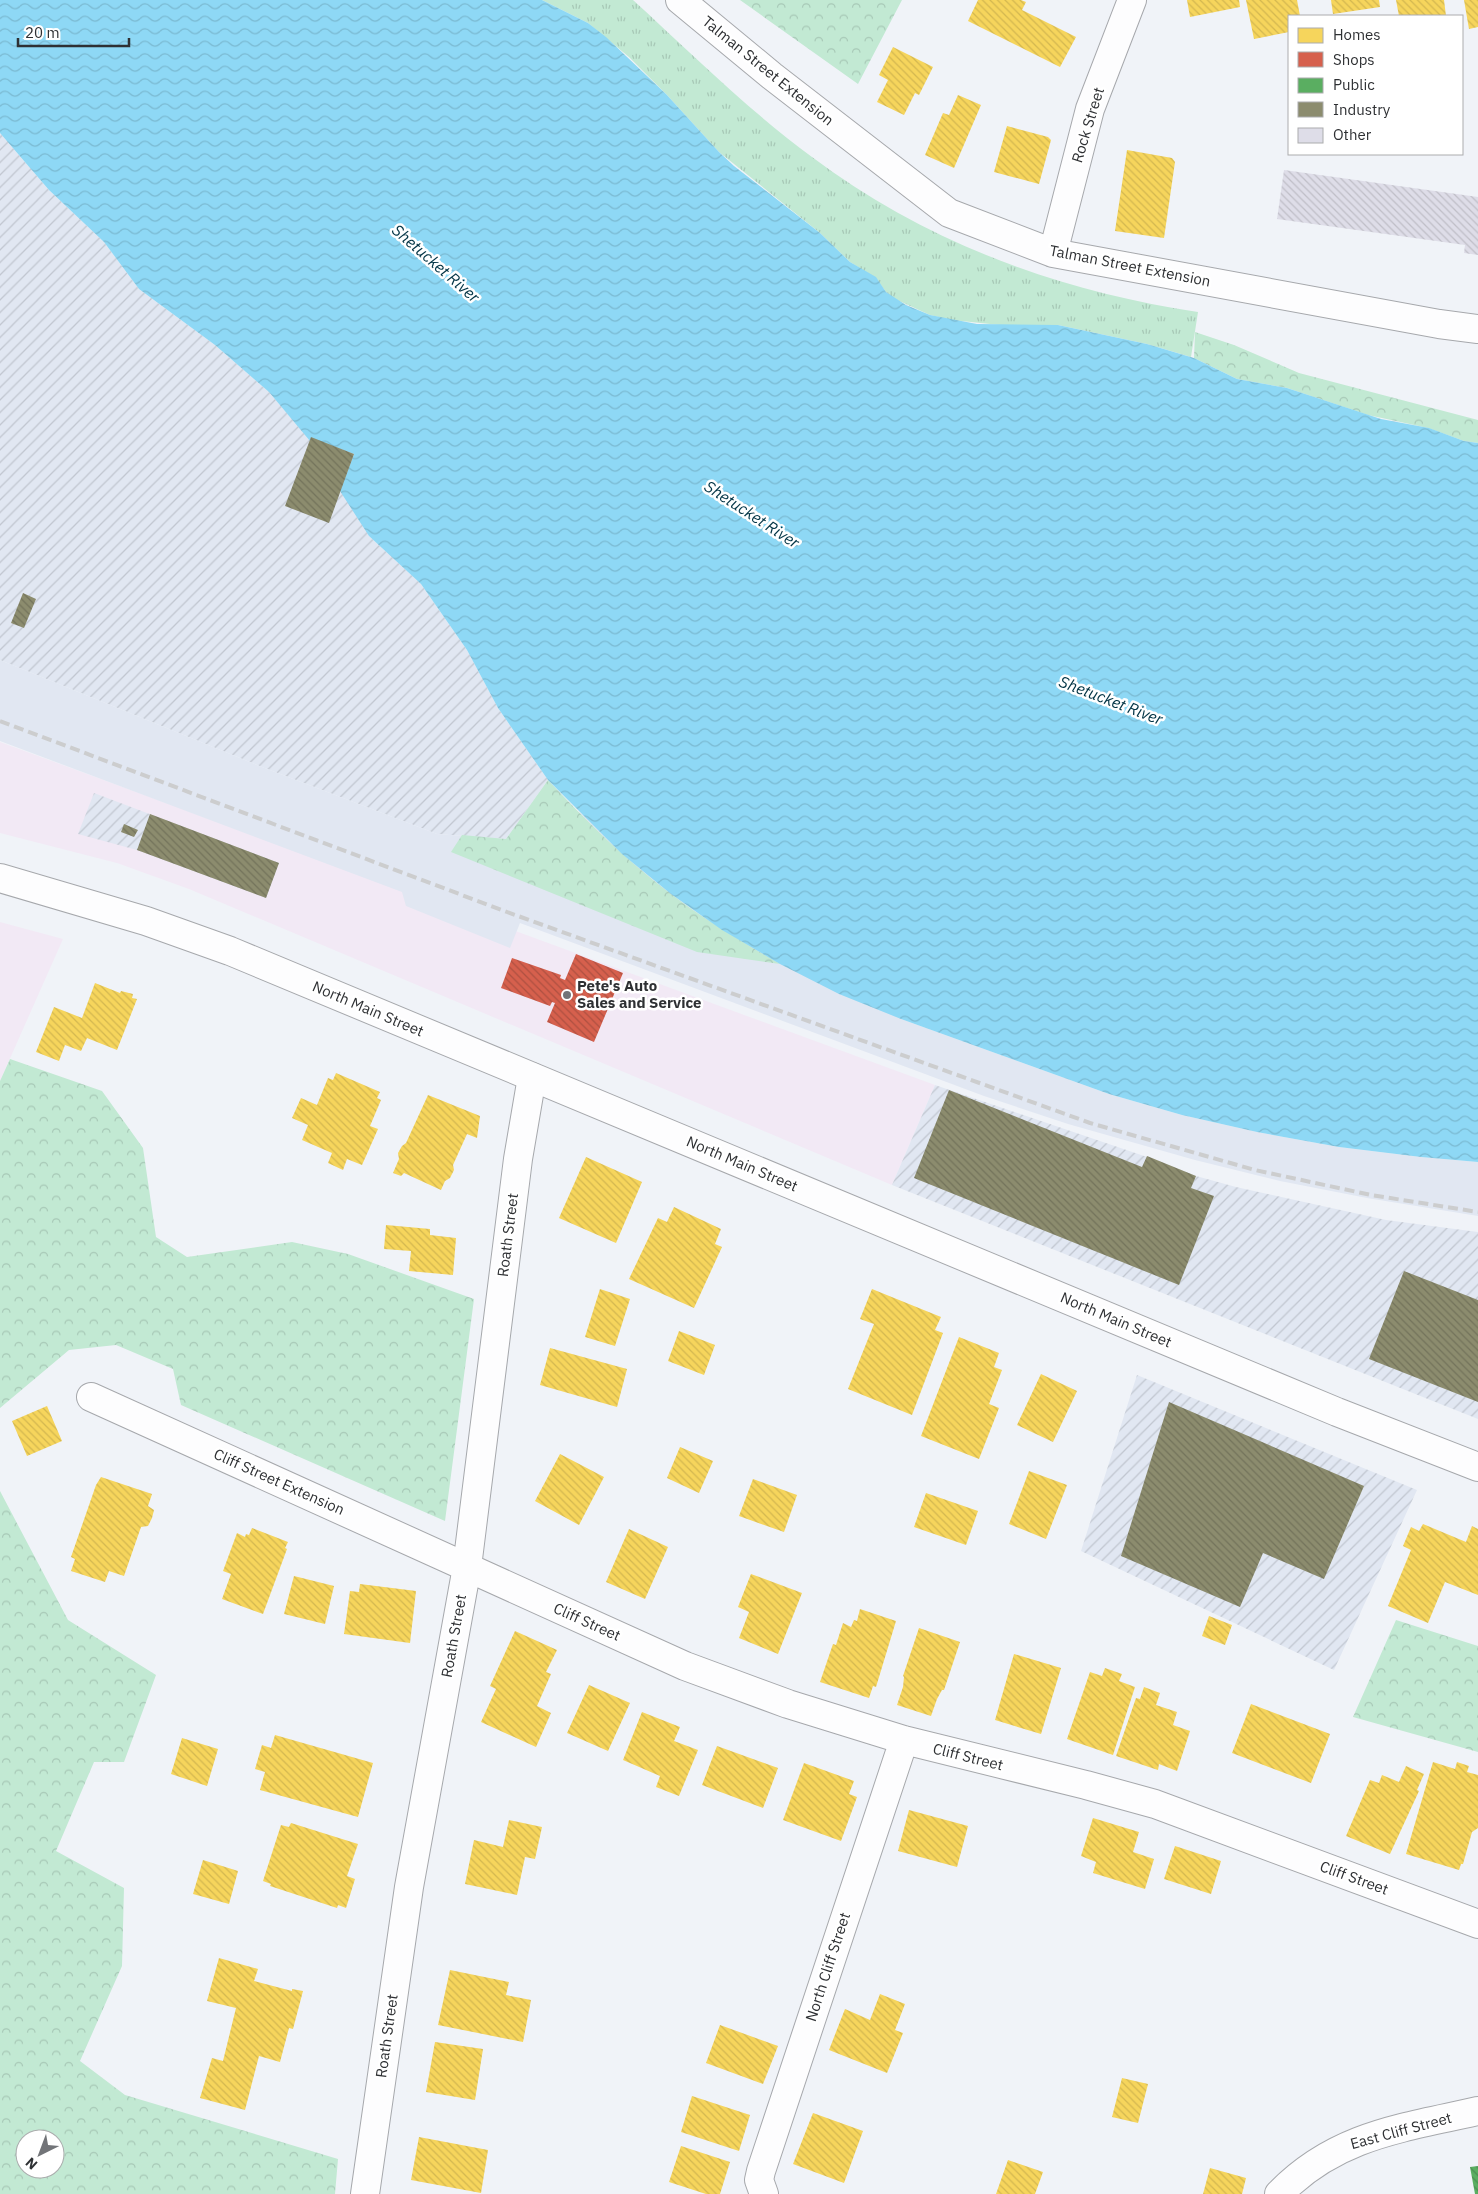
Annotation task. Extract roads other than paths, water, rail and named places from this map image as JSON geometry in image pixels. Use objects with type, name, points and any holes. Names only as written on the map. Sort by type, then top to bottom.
[{"type":"street","name":"Talman Street Extension","points":[[680,0],[772,76],[949,213],[1053,253],[1439,324],[1478,329]]},
{"type":"street","name":"Rock Street","points":[[1053,253],[1090,108],[1132,0]]},
{"type":"street","name":"North Main Street","points":[[0,878],[89,903],[200,940],[1327,1408],[1478,1467]]},
{"type":"street","name":"Roath Street","points":[[364,2194],[409,1887],[466,1567],[518,1159],[532,1077]]},
{"type":"street","name":"Cliff Street Extension","points":[[91,1397],[466,1567]]},
{"type":"street","name":"Cliff Street","points":[[466,1567],[693,1669],[788,1704],[953,1754],[1086,1784],[1155,1804],[1478,1924]]},
{"type":"street","name":"North Cliff Street","points":[[764,2194],[759,2180],[760,2171],[904,1740]]},
{"type":"street","name":"East Cliff Street","points":[[1279,2194],[1305,2170],[1346,2146],[1385,2132],[1478,2111]]},
{"type":"water","name":"Shetucket River","points":[[0,0],[542,0],[588,23],[606,37],[666,94],[734,166],[820,233],[850,262],[876,277],[886,292],[906,305],[930,315],[977,324],[1058,325],[1147,344],[1194,358],[1237,379],[1287,388],[1381,419],[1429,428],[1464,441],[1478,443],[1478,1162],[1339,1147],[1257,1132],[1182,1115],[1109,1094],[901,1019],[839,994],[780,964],[722,930],[671,894],[622,854],[548,780],[498,708],[467,650],[421,584],[369,536],[340,491],[354,454],[311,438],[310,441],[269,392],[215,345],[139,289],[104,242],[49,190],[0,133]]},
{"type":"railway","points":[[0,721],[507,912],[1090,1123],[1255,1170],[1371,1195],[1478,1212]]},
{"type":"place","name":"Pete's Auto Sales and Service","points":[[567,995]]}]
